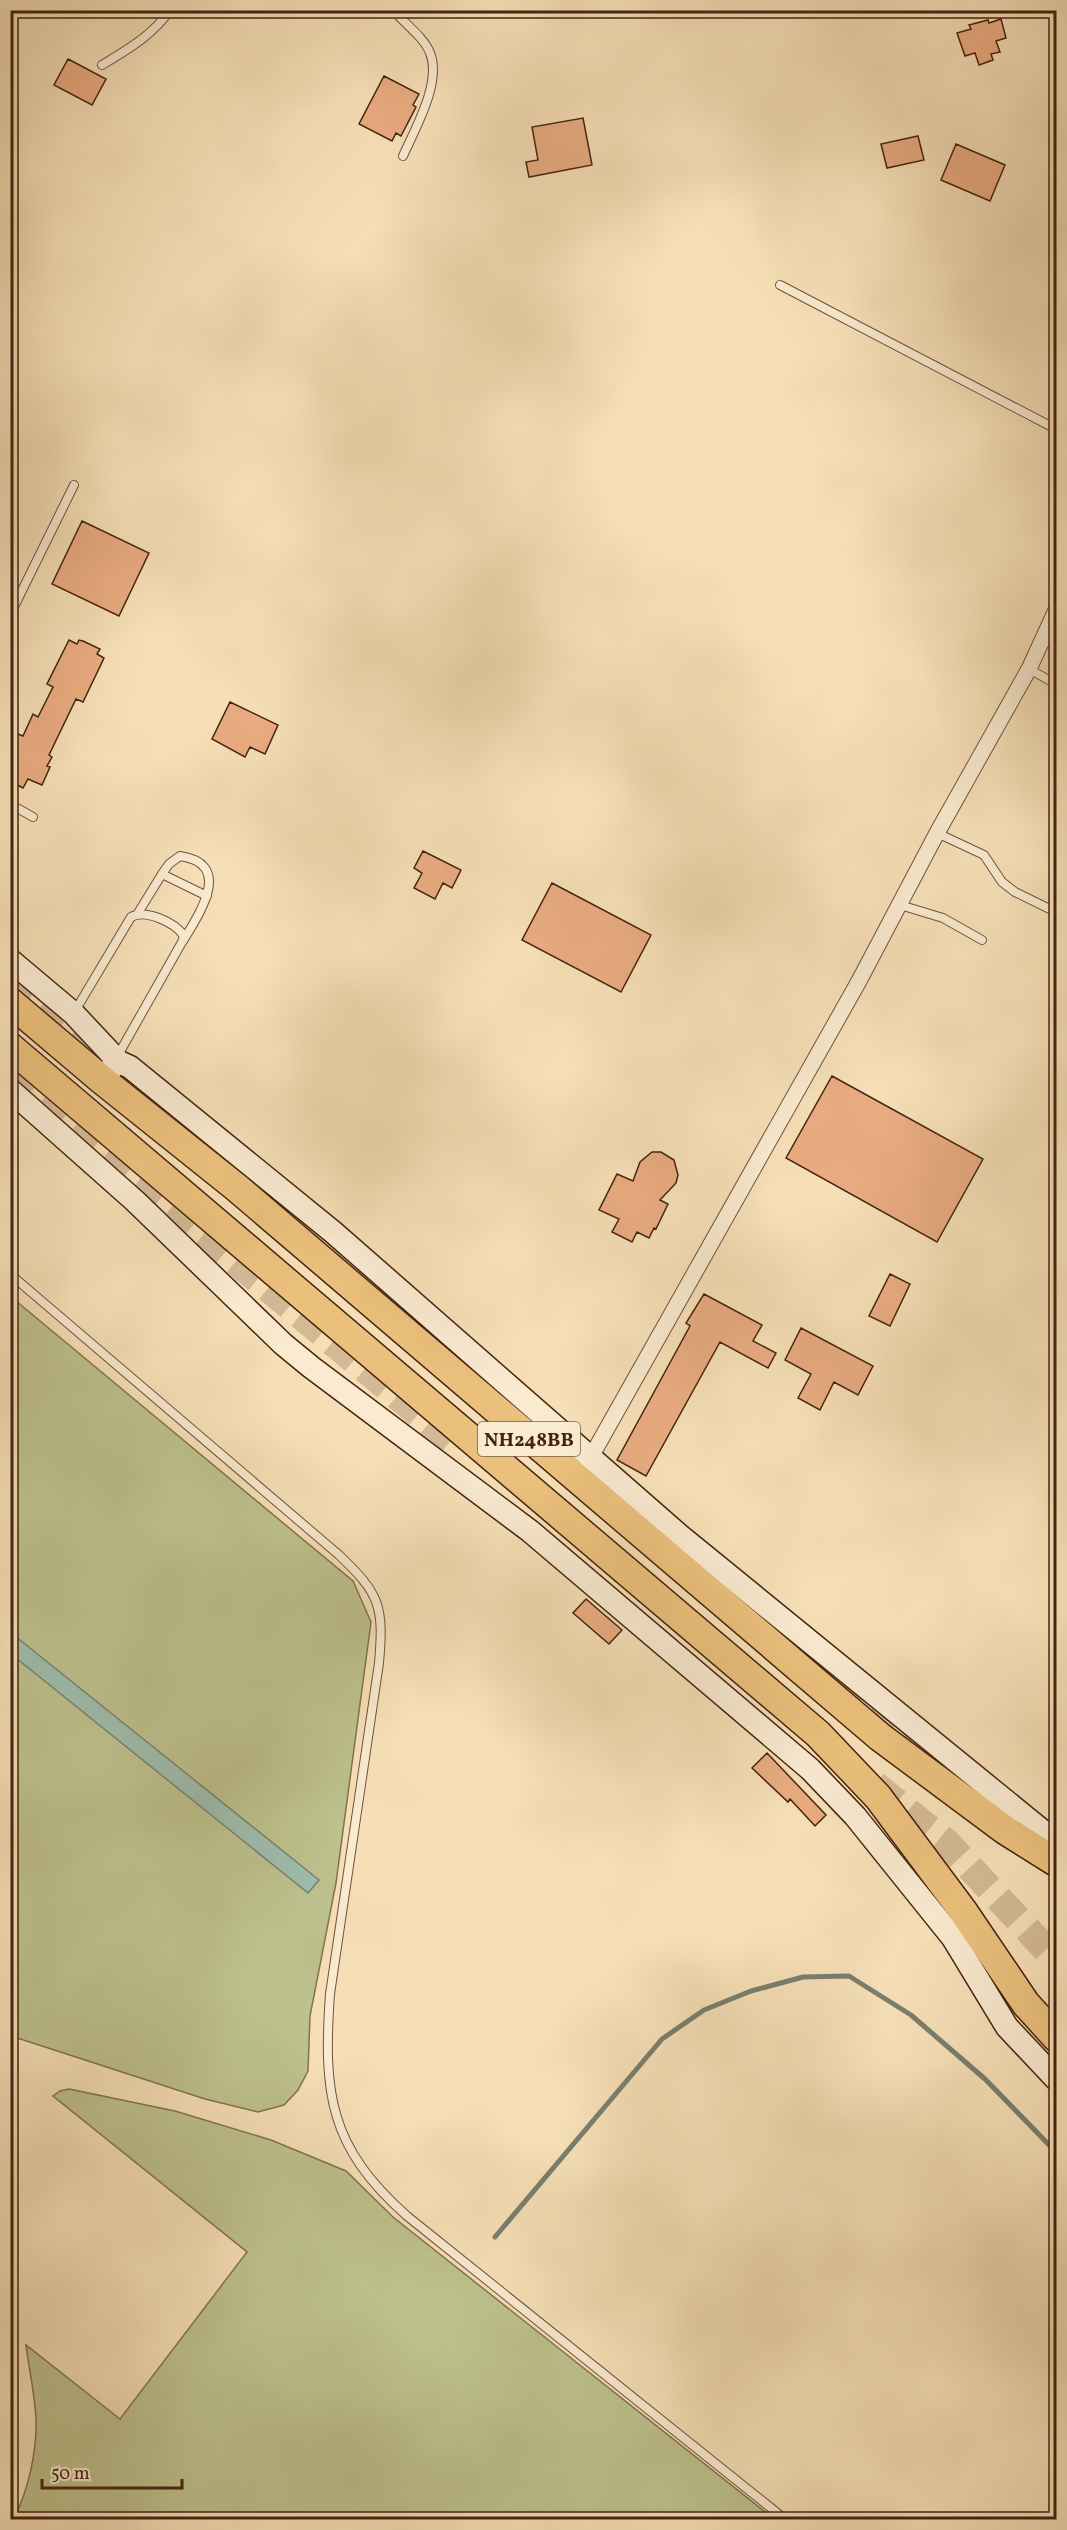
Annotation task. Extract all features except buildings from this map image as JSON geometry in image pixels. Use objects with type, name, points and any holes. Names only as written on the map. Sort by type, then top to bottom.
[{"type":"highway","name":"NH248BB","points":[[10,1002],[112,1067],[237,1188],[583,1469],[880,1737],[1005,1830],[1056,1862]]},
{"type":"highway","name":"NH248BB","points":[[10,1047],[786,1705],[846,1762],[878,1797],[914,1843],[1026,2004],[1056,2037]]},
{"type":"street","points":[[1056,610],[1029,669],[937,832],[900,905],[757,1165],[583,1469],[679,1535],[1056,1842]]},
{"type":"street","points":[[10,960],[73,1013],[112,1067]]},
{"type":"street","points":[[10,1090],[135,1201],[302,1359],[530,1531],[810,1769],[855,1816],[953,1938],[1007,2027],[1056,2079]]},
{"type":"lane","points":[[102,65],[130,49],[163,20],[170,10]]},
{"type":"lane","points":[[393,10],[430,51],[433,63],[431,87],[403,156]]},
{"type":"lane","points":[[780,285],[1056,429]]},
{"type":"lane","points":[[10,615],[74,485]]},
{"type":"lane","points":[[1029,669],[1056,684]]},
{"type":"lane","points":[[10,804],[33,817]]},
{"type":"lane","points":[[937,832],[984,855],[1002,882],[1016,892],[1056,912]]},
{"type":"lane","points":[[73,1013],[131,917],[138,913],[169,864],[180,856],[200,862],[209,875],[207,896],[112,1067]]},
{"type":"lane","points":[[162,874],[207,896]]},
{"type":"lane","points":[[900,905],[943,918],[982,940]]},
{"type":"lane","points":[[138,913],[146,914],[175,927],[184,936],[182,942]]},
{"type":"lane","points":[[10,1274],[339,1555],[372,1590],[380,1620],[379,1663],[332,1975],[326,2034],[327,2077],[336,2114],[352,2153],[387,2198],[407,2216],[786,2520]]},
{"type":"green space","points":[[10,1296],[353,1581],[371,1622],[336,1883],[310,2016],[308,2071],[298,2090],[284,2105],[258,2112],[205,2099],[11,2036]]},
{"type":"green space","points":[[69,2089],[175,2111],[271,2140],[346,2171],[393,2217],[774,2519],[14,2519],[31,2471],[36,2432],[26,2345],[120,2419],[247,2252],[53,2096]]},
{"type":"shaded area","points":[[10,1632],[319,1880],[308,1893],[11,1654]]},
{"type":"waterway","points":[[495,2237],[662,2039],[704,2010],[751,1991],[803,1977],[849,1976],[911,2015],[985,2079],[1056,2152]]},
{"type":"tunnel","points":[[10,978],[110,1062]]},
{"type":"tunnel","points":[[10,1073],[455,1444]]},
{"type":"tunnel","points":[[156,1102],[253,1185]]},
{"type":"tunnel","points":[[838,1684],[953,1775]]},
{"type":"tunnel","points":[[875,1785],[947,1843],[1056,1960]]}]
